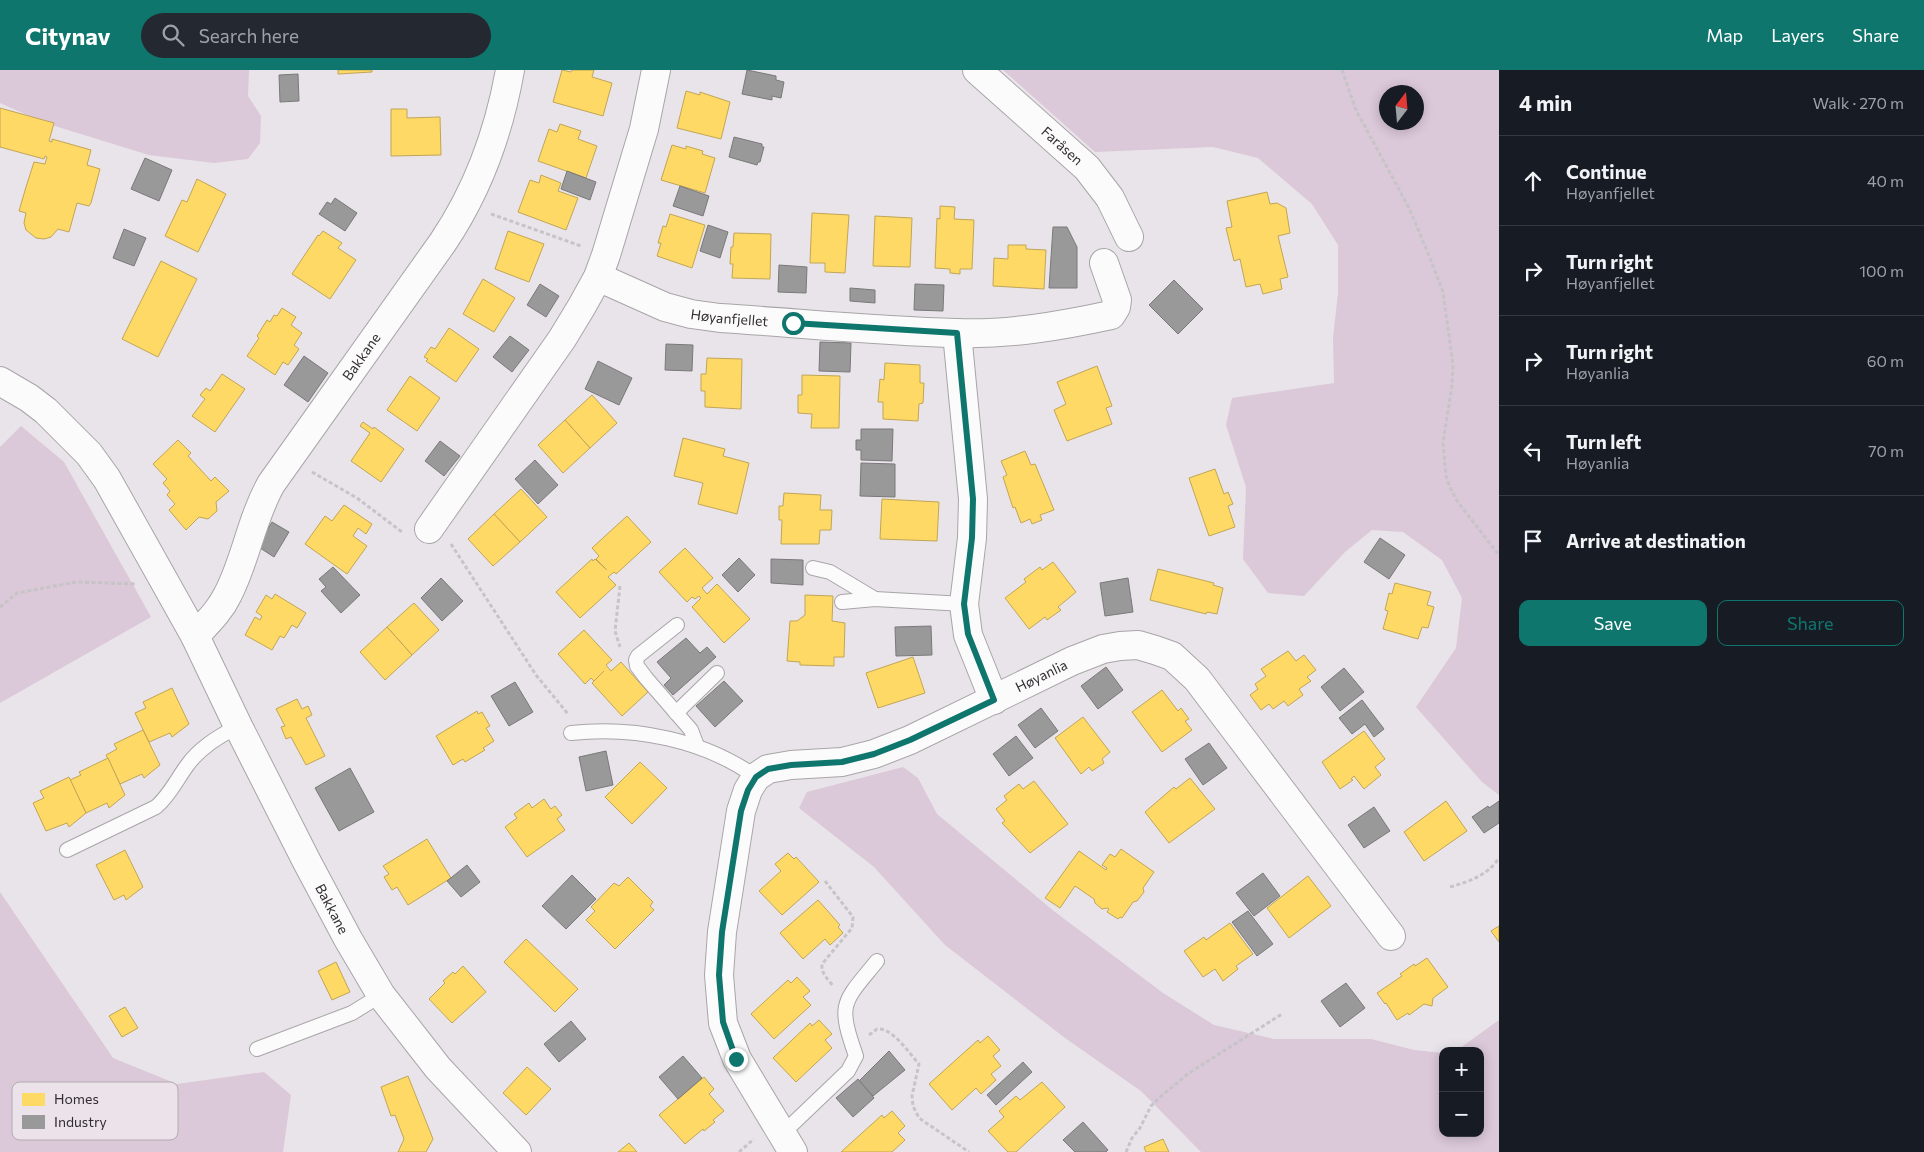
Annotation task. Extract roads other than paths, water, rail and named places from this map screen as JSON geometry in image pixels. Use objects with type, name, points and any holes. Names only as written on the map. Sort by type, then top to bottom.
[{"type":"street","name":"Bakkane","points":[[194,636],[217,613],[228,595],[236,577],[260,503],[271,484],[443,242],[466,205],[486,159],[499,119],[510,70]]},
{"type":"street","points":[[424,528],[562,339],[582,306],[602,266],[644,129],[656,70]]},
{"type":"street","name":"Faråsen","points":[[976,70],[1087,168],[1110,198],[1129,237]]},
{"type":"street","name":"Høyanfjellet","points":[[602,266],[665,307],[690,314],[720,318],[957,333],[1020,330],[1064,325],[1111,315],[1116,307],[1117,300],[1104,263]]},
{"type":"street","points":[[957,333],[973,499],[972,538],[964,604],[968,634],[994,700]]},
{"type":"street","name":"Bakkane","points":[[2,389],[46,411],[89,454],[107,479],[194,636],[339,922],[381,994],[438,1068],[517,1152]]},
{"type":"street","name":"Høyanlia","points":[[756,777],[768,769],[791,765],[842,762],[874,754],[910,740],[1072,661],[1102,649],[1138,645],[1172,656],[1198,679],[1391,936]]},
{"type":"street","points":[[756,777],[748,790],[741,811],[722,932],[719,975],[723,1022],[736,1059],[786,1143]]},
{"type":"lane","points":[[812,568],[838,576],[874,599]]},
{"type":"lane","points":[[842,602],[874,599],[964,604]]},
{"type":"lane","points":[[677,625],[638,656],[636,660],[637,666],[691,730],[697,746]]},
{"type":"lane","points":[[676,712],[717,673]]},
{"type":"lane","points":[[67,850],[156,807],[165,800],[187,765],[201,749],[238,726]]},
{"type":"lane","points":[[577,732],[618,731],[697,746],[738,764],[756,777]]},
{"type":"lane","points":[[786,1143],[848,1070],[856,1056],[844,1016],[846,1003],[850,994],[877,961]]},
{"type":"lane","points":[[257,1049],[352,1012],[381,994]]}]
